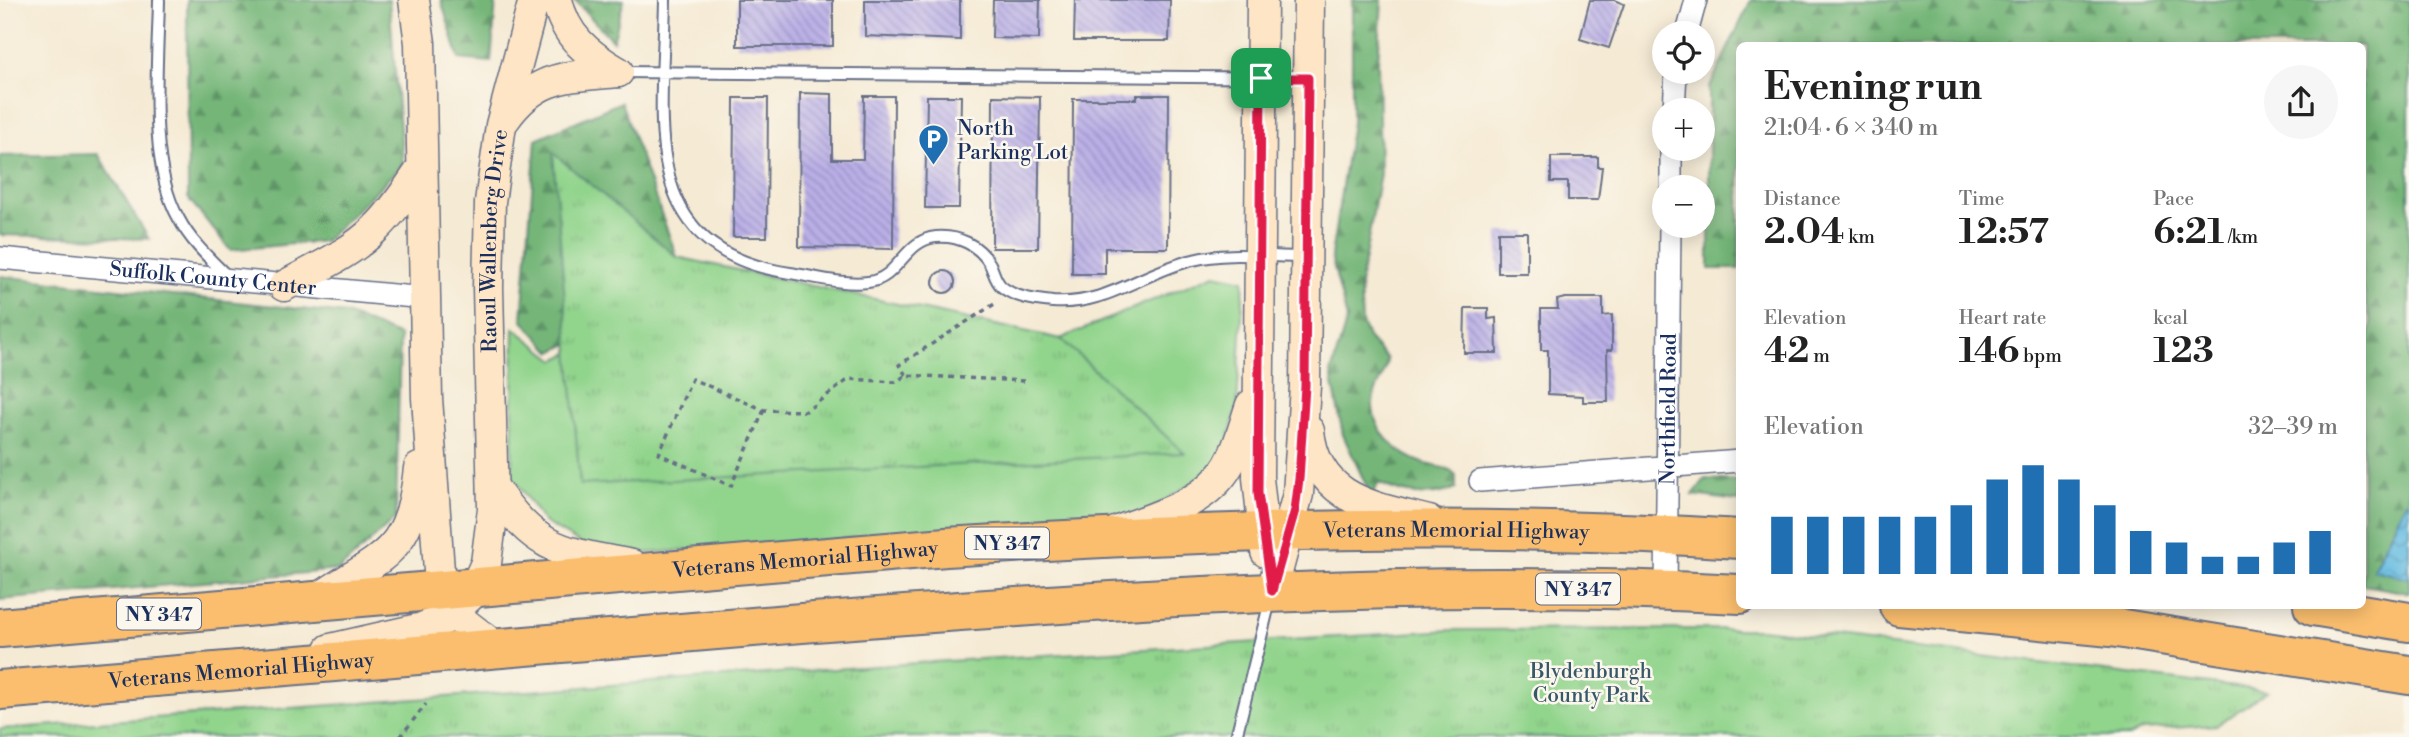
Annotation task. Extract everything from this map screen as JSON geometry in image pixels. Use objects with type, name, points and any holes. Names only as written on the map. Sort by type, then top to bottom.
[{"type":"highway","name":"Veterans Memorial Highway","points":[[0,628],[318,599],[459,596],[659,571],[1103,536],[1276,531],[1463,530],[1736,540]]},
{"type":"highway","name":"Veterans Memorial Highway","points":[[0,690],[1093,600],[1272,591],[1411,588],[1736,594]]},
{"type":"highway","points":[[1929,609],[2111,627],[2409,675]]},
{"type":"highway","points":[[2332,609],[2409,622]]},
{"type":"street","points":[[414,0],[420,43],[427,398],[437,555],[459,596],[470,630],[497,648]]},
{"type":"street","name":"Raoul Wallenberg Drive","points":[[459,596],[486,563],[492,530],[488,257],[492,177],[501,125],[534,0]]},
{"type":"street","points":[[557,0],[570,34],[591,55],[618,72]]},
{"type":"street","points":[[1262,0],[1258,493],[1276,531]]},
{"type":"street","points":[[1272,591],[1276,531],[1298,495],[1305,386],[1308,0]]},
{"type":"street","points":[[1690,21],[1696,0]]},
{"type":"street","points":[[501,125],[516,104],[537,86],[563,77],[618,72]]},
{"type":"street","points":[[284,286],[338,257],[366,237],[388,215],[422,168]]},
{"type":"street","name":"Northfield Road","points":[[1666,591],[1670,238]]},
{"type":"street","name":"Suffolk County Center","points":[[0,258],[425,298]]},
{"type":"street","points":[[1103,536],[1183,505],[1213,484],[1234,453],[1258,385]]},
{"type":"street","points":[[1305,386],[1311,447],[1318,464],[1331,483],[1360,502],[1463,530]]},
{"type":"street","points":[[318,599],[384,558],[404,534],[418,490],[427,398]]},
{"type":"street","points":[[1480,481],[1736,461]]},
{"type":"street","points":[[493,487],[521,524],[554,548],[659,571]]},
{"type":"street","points":[[241,670],[422,628],[459,596]]},
{"type":"lane","points":[[159,0],[158,138],[168,193],[186,230],[233,282]]},
{"type":"lane","points":[[664,0],[663,141],[670,183],[685,219],[720,253],[762,269],[870,282],[893,269],[909,247],[925,239],[945,237],[973,246],[988,260],[996,280],[1012,293],[1054,302],[1088,301],[1109,295],[1171,267],[1196,259],[1307,257]]},
{"type":"lane","points":[[618,72],[1308,78]]},
{"type":"lane","points":[[1236,737],[1272,591]]},
{"type":"path","points":[[906,375],[899,365],[1012,293]]},
{"type":"path","points":[[764,410],[731,486],[659,454],[692,379],[764,410],[806,411],[849,379],[896,382],[906,375],[1025,382]]},
{"type":"path","points":[[400,737],[426,704]]},
{"type":"green space","points":[[187,0],[389,0],[403,164],[325,241],[230,250],[188,198]]},
{"type":"green space","points":[[441,0],[496,0],[491,62],[459,59]]},
{"type":"green space","points":[[574,0],[624,0],[613,41]]},
{"type":"green space","points":[[1352,0],[1382,0],[1378,63],[1380,174],[1360,285],[1362,323],[1368,338],[1387,359],[1373,400],[1374,416],[1383,435],[1398,450],[1426,464],[1446,469],[1456,476],[1456,488],[1437,494],[1408,493],[1379,483],[1371,496],[1343,435],[1331,373],[1347,319],[1331,256],[1352,123]]},
{"type":"green space","points":[[1751,0],[2409,0],[2409,501],[2406,502],[2373,569],[2409,578],[2409,593],[2366,586],[2366,351],[2371,324],[2366,302],[2366,42],[1736,42],[1736,269],[1709,269],[1709,238],[1715,238],[1715,175],[1709,175],[1709,161],[1715,161],[1715,98],[1709,98],[1709,88],[1711,84],[1715,84],[1715,75]]},
{"type":"green space","points":[[621,102],[687,285],[552,352],[522,320],[536,139]]},
{"type":"green space","points":[[553,153],[677,257],[1061,339],[1184,453],[580,485]]},
{"type":"green space","points":[[98,154],[149,239],[0,235],[0,156]]},
{"type":"green space","points":[[1215,274],[1244,280],[1237,407],[1222,464],[1137,518],[602,556],[544,522],[512,476],[514,328],[555,360],[696,292],[1060,339]]},
{"type":"green space","points":[[0,276],[346,314],[400,336],[396,518],[339,570],[0,600]]},
{"type":"green space","points":[[1705,479],[1736,481],[1736,501],[1693,495]]},
{"type":"green space","name":"Blydenburgh County Park","points":[[1762,629],[2267,691],[2217,725],[2142,730],[2129,737],[0,737],[0,729],[932,662],[1452,630]]},
{"type":"water","points":[[2409,501],[2409,578],[2373,570],[2406,502]]},
{"type":"building","points":[[737,0],[833,0],[833,46],[737,46]]},
{"type":"building","points":[[865,0],[960,0],[960,40],[865,36]]},
{"type":"building","points":[[993,0],[1040,0],[1039,39],[992,38]]},
{"type":"building","points":[[1075,0],[1170,0],[1169,41],[1074,41]]},
{"type":"building","points":[[1590,0],[1614,0],[1624,4],[1609,48],[1580,39]]},
{"type":"building","points":[[800,93],[832,94],[832,159],[863,159],[864,96],[894,96],[893,249],[799,247]]},
{"type":"building","points":[[1137,95],[1169,95],[1168,248],[1105,248],[1105,274],[1072,274],[1073,99],[1137,99]]},
{"type":"building","points":[[927,96],[961,96],[959,208],[925,208]]},
{"type":"building","points":[[993,96],[1040,97],[1038,248],[992,248]]},
{"type":"building","points":[[734,98],[768,98],[767,237],[733,237]]},
{"type":"building","points":[[1551,157],[1598,157],[1598,167],[1602,167],[1598,200],[1568,200],[1568,182],[1551,182]]},
{"type":"building","points":[[1498,232],[1527,232],[1527,273],[1498,273]]},
{"type":"building","points":[[944,271],[952,274],[955,282],[952,290],[944,293],[936,290],[933,282],[936,274]]},
{"type":"building","points":[[1603,298],[1603,316],[1612,315],[1612,350],[1607,350],[1608,402],[1583,402],[1583,396],[1548,394],[1548,350],[1541,350],[1541,309],[1558,309],[1557,300]]},
{"type":"building","points":[[1465,308],[1488,308],[1488,319],[1496,318],[1497,353],[1464,353]]},
{"type":"place","name":"North Parking Lot","points":[[934,167]]},
{"type":"route","points":[[1261,78],[1308,78],[1305,386],[1298,495],[1272,591],[1258,493],[1261,78]]}]
